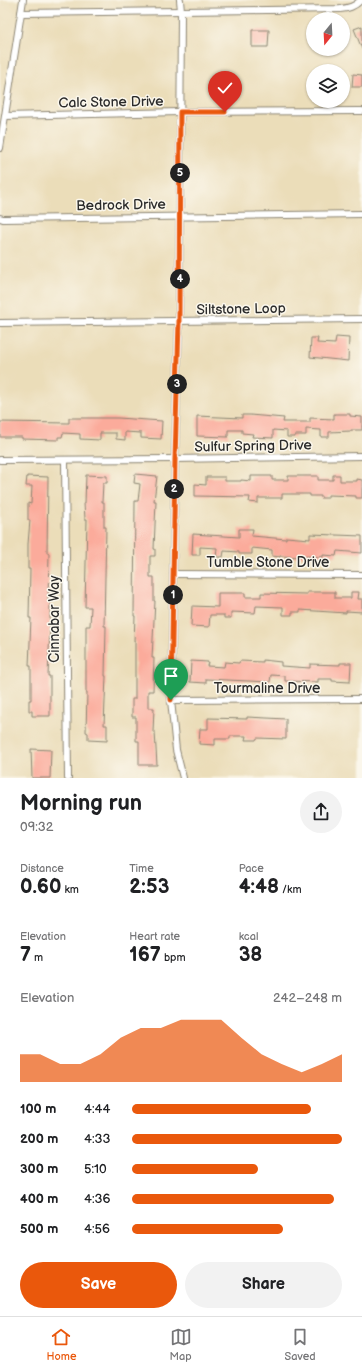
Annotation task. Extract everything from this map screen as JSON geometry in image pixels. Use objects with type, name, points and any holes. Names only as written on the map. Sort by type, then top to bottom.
[{"type":"street","points":[[0,148],[23,0]]},
{"type":"street","points":[[180,0],[179,322],[171,700],[176,750],[183,778]]},
{"type":"street","points":[[21,13],[340,9],[356,6],[361,0]]},
{"type":"street","name":"Calc Stone Drive","points":[[4,116],[180,112],[362,111]]},
{"type":"street","name":"Bedrock Drive","points":[[0,218],[362,214]]},
{"type":"street","name":"Siltstone Loop","points":[[0,323],[362,319]]},
{"type":"street","name":"Sulfur Spring Drive","points":[[0,460],[362,456]]},
{"type":"street","name":"Cinnabar Way","points":[[65,460],[68,778]]},
{"type":"street","name":"Tumble Stone Drive","points":[[173,574],[362,575]]},
{"type":"street","name":"Tourmaline Drive","points":[[171,700],[362,699]]},
{"type":"building","points":[[362,26],[362,49],[354,29]]},
{"type":"building","points":[[252,30],[269,30],[268,47],[252,47]]},
{"type":"building","points":[[353,74],[362,75],[362,87],[352,87]]},
{"type":"building","points":[[336,337],[349,338],[348,361],[310,357],[311,338],[318,338],[317,343],[335,344]]},
{"type":"building","points":[[334,414],[350,414],[350,416],[362,417],[362,430],[329,432],[329,437],[321,437],[321,430],[306,429],[306,435],[295,435],[295,437],[287,437],[287,431],[273,430],[273,438],[252,437],[253,434],[242,433],[242,430],[228,430],[228,437],[197,436],[197,416],[242,418],[242,415],[250,415],[284,418],[283,422],[310,422],[310,418],[334,419]]},
{"type":"building","points":[[69,418],[118,418],[162,421],[161,439],[141,438],[141,433],[125,432],[125,440],[116,439],[116,433],[100,433],[100,440],[80,439],[80,434],[63,433],[62,437],[58,437],[58,440],[0,437],[0,422],[69,423]]},
{"type":"building","points":[[135,474],[157,476],[154,501],[156,501],[155,556],[150,556],[150,577],[154,577],[155,601],[152,658],[154,658],[153,691],[148,691],[148,708],[154,708],[153,732],[155,732],[157,765],[139,765],[139,741],[136,741],[136,717],[132,717],[132,699],[135,699],[135,501],[138,501],[140,484],[134,483]]},
{"type":"building","points":[[86,475],[107,476],[107,483],[103,483],[102,502],[104,502],[104,527],[106,527],[104,626],[106,626],[106,676],[104,725],[107,725],[107,741],[88,740],[88,733],[86,732],[86,626],[90,626],[91,607],[85,607],[87,519],[85,519],[84,503]]},
{"type":"building","points":[[333,475],[340,475],[340,481],[357,481],[357,479],[362,480],[362,498],[356,498],[356,496],[328,495],[328,498],[321,498],[321,496],[310,496],[310,494],[282,494],[282,498],[258,498],[258,503],[249,502],[250,497],[195,496],[195,484],[206,485],[206,477],[225,477],[225,481],[251,481],[251,476],[272,476],[272,480],[288,480],[288,476],[318,476],[318,480],[333,480]]},
{"type":"building","points":[[27,476],[48,477],[47,553],[49,553],[48,602],[50,602],[50,627],[48,676],[50,676],[50,716],[32,716],[32,711],[29,711],[29,700],[31,700],[31,666],[29,666],[31,618],[29,618],[30,569],[28,569],[28,544],[30,520],[28,520],[28,503],[31,504],[32,486],[26,486]]},
{"type":"building","points":[[239,529],[253,529],[252,536],[286,539],[286,537],[310,539],[310,534],[362,536],[362,553],[337,551],[336,556],[323,555],[323,557],[280,557],[272,556],[272,550],[252,548],[252,554],[239,554],[239,552],[224,551],[223,557],[216,557],[217,548],[200,547],[200,555],[192,555],[193,534],[239,537]]},
{"type":"building","points":[[307,592],[335,592],[335,598],[351,598],[351,592],[359,592],[358,599],[362,599],[362,612],[346,611],[346,613],[300,610],[300,612],[292,612],[292,615],[283,615],[283,607],[256,606],[255,613],[231,612],[231,618],[224,618],[224,615],[210,615],[209,627],[191,626],[192,606],[218,607],[218,593],[245,593],[245,597],[261,597],[261,593],[307,594]]},
{"type":"building","points":[[263,660],[281,662],[281,666],[310,668],[310,664],[340,665],[340,663],[351,663],[350,682],[332,681],[332,679],[318,679],[318,682],[285,681],[285,676],[271,675],[270,682],[206,679],[206,683],[190,682],[191,661],[208,662],[207,666],[224,667],[225,662],[263,662]]},
{"type":"building","points":[[247,717],[286,719],[286,739],[257,738],[256,740],[245,740],[246,736],[230,736],[230,739],[215,739],[215,745],[199,744],[200,729],[208,729],[208,718],[247,719]]},
{"type":"building","points":[[31,749],[51,750],[50,778],[32,778]]},
{"type":"route","points":[[171,700],[179,322],[180,112],[225,112]]}]
